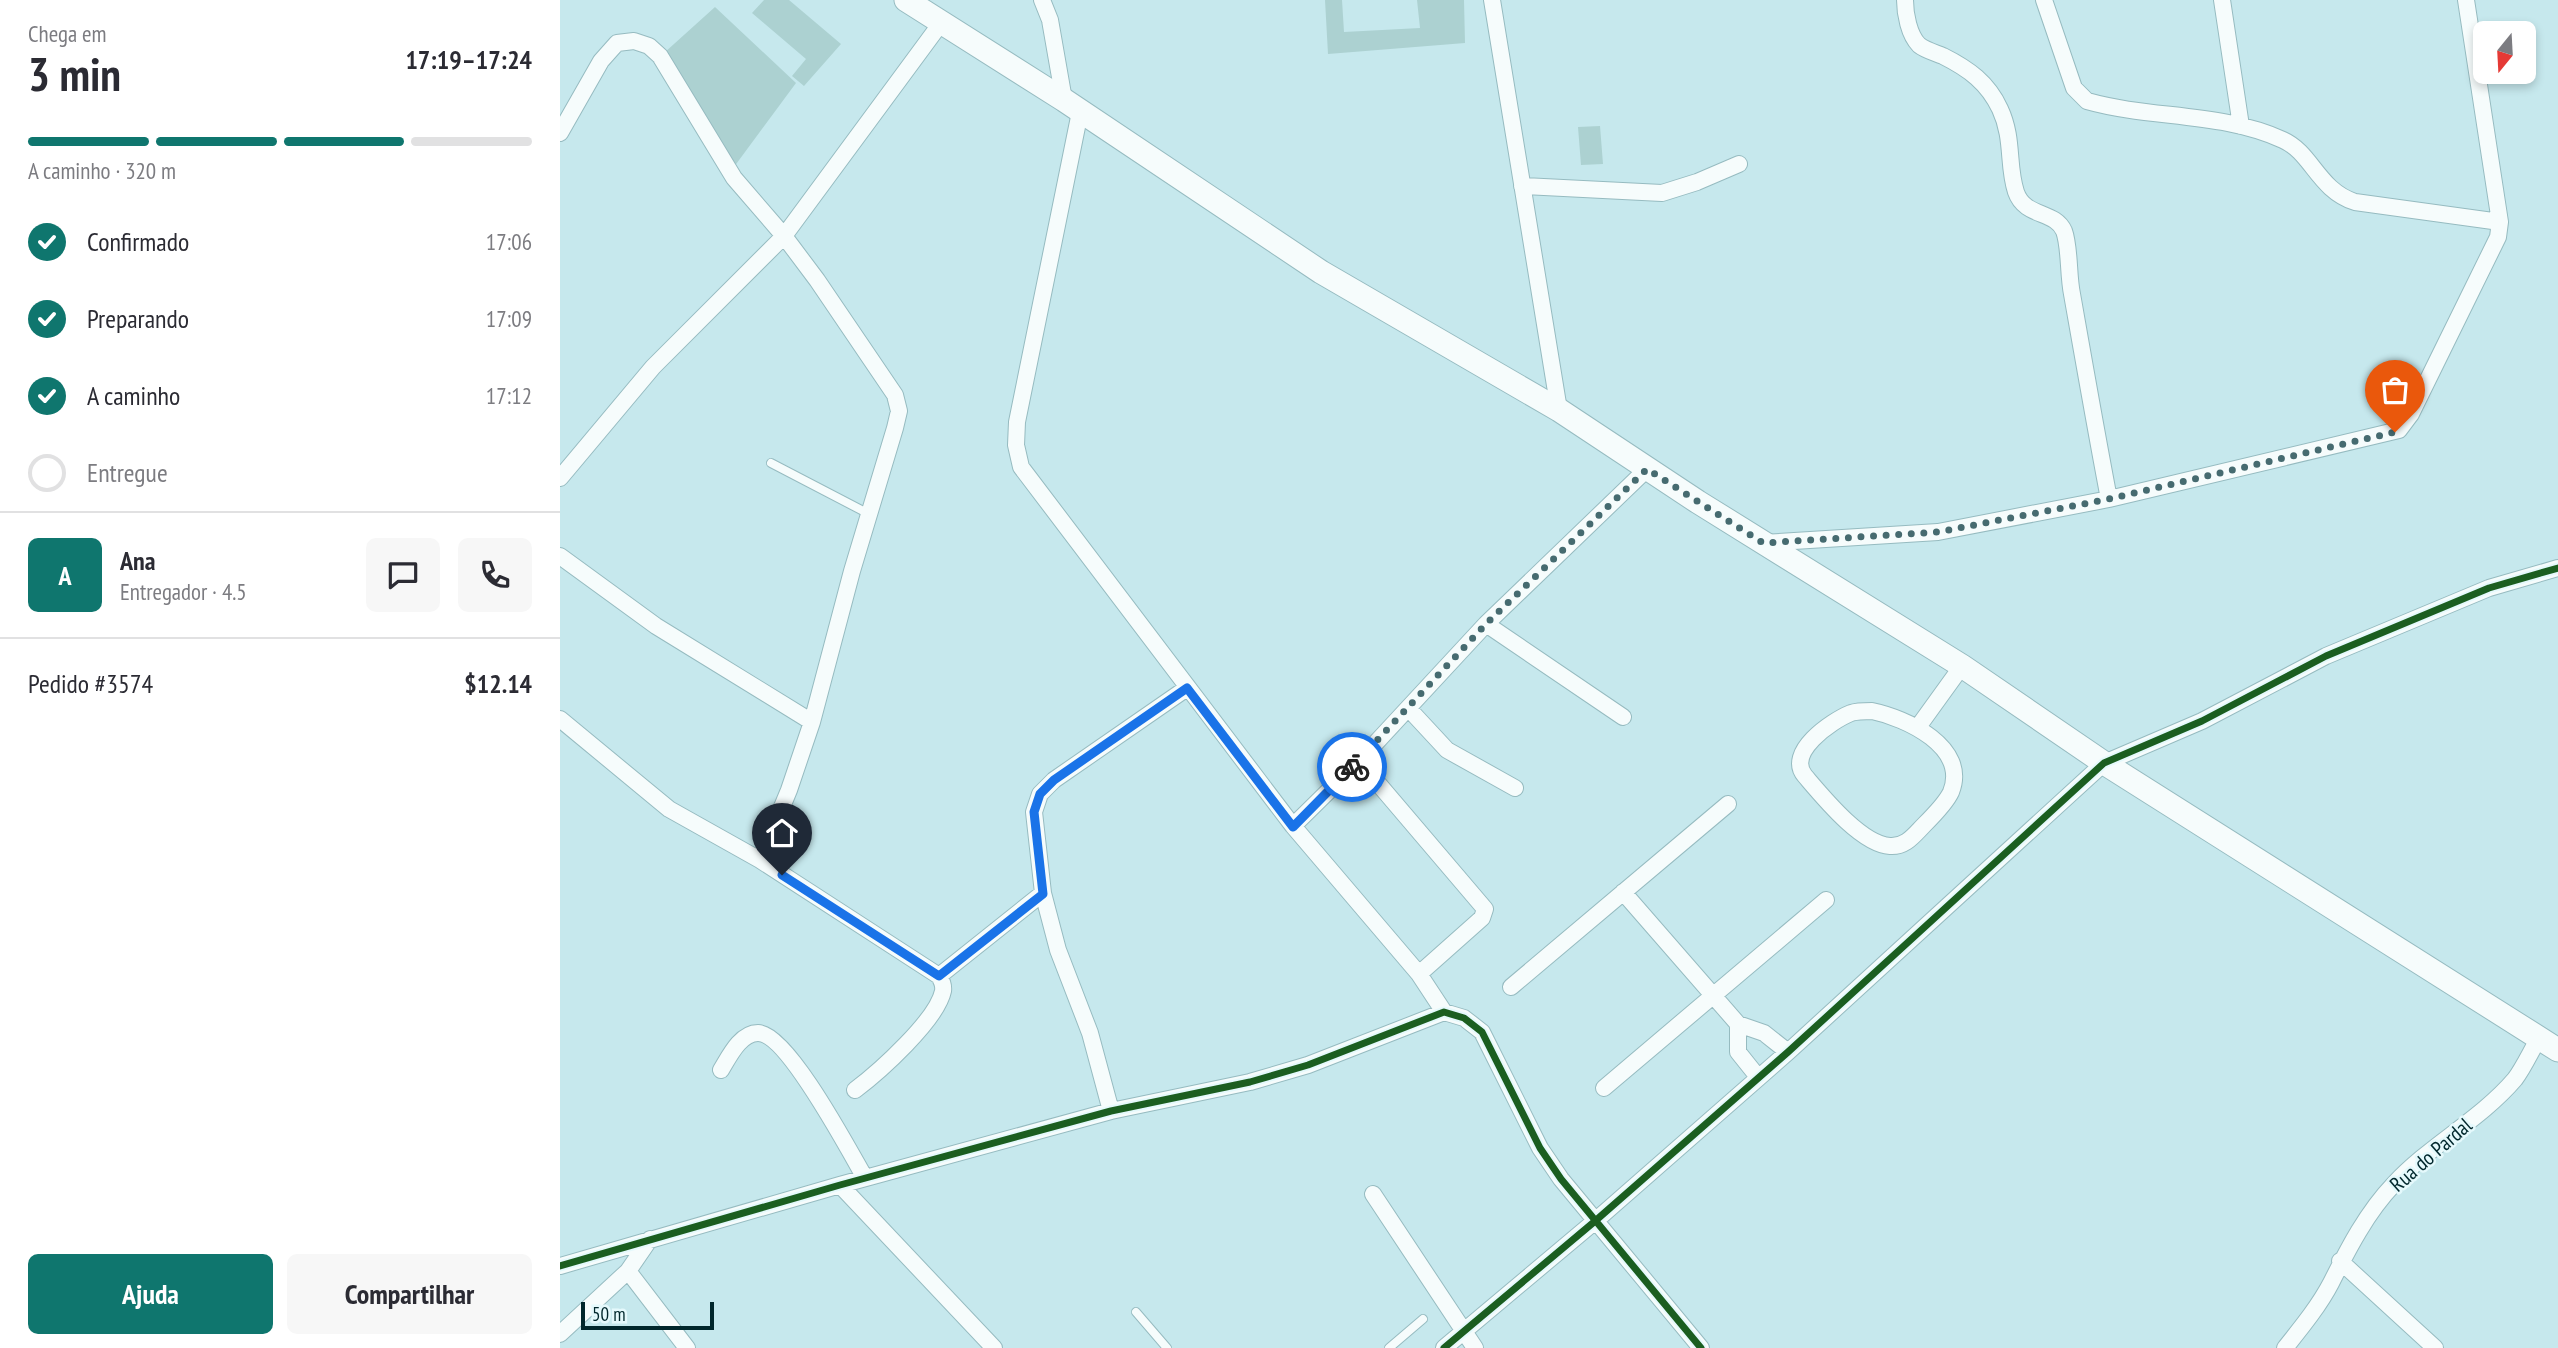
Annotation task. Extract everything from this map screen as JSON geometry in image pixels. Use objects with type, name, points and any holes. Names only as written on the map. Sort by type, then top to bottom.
[{"type":"main road","points":[[906,0],[1072,106],[1321,272],[1559,410],[1763,543],[1962,666],[2104,763],[2548,1044]]},
{"type":"street","points":[[1042,0],[1050,20],[1072,106],[1017,422],[1016,445],[1020,467],[1293,827],[1419,974],[1444,1012]]},
{"type":"street","points":[[1492,0],[1559,410]]},
{"type":"street","points":[[1905,0],[1908,22],[1921,47],[1963,66],[1983,82],[1993,95],[2009,132],[2014,186],[2021,203],[2057,221],[2063,228],[2068,274],[2109,499]]},
{"type":"street","points":[[2044,0],[2074,88],[2087,101],[2241,126],[2291,144],[2327,187],[2344,199],[2500,222]]},
{"type":"street","points":[[2222,0],[2241,126]]},
{"type":"street","points":[[1763,543],[1938,532],[2109,499],[2399,430],[2411,414],[2498,237],[2500,222],[2466,0]]},
{"type":"street","points":[[560,478],[653,367],[784,236],[941,23]]},
{"type":"street","points":[[560,133],[601,61],[617,43],[634,41],[649,46],[667,66],[734,178],[784,236],[852,329],[895,395],[899,411],[852,571],[812,722],[789,790],[760,860]]},
{"type":"street","points":[[1522,186],[1662,193],[1739,164]]},
{"type":"street","points":[[1293,827],[1359,761],[1486,624],[1647,469]]},
{"type":"street","points":[[560,556],[656,626],[812,722]]},
{"type":"street","points":[[1444,1348],[1594,1222],[1788,1052],[2104,763],[2202,721],[2326,656],[2488,588],[2558,568]]},
{"type":"street","points":[[1486,624],[1623,717]]},
{"type":"street","points":[[1918,727],[1962,666]]},
{"type":"street","points":[[1111,1111],[1090,1033],[1058,950],[1043,894],[1034,812],[1040,794],[1054,780],[1187,688]]},
{"type":"street","points":[[1408,708],[1447,750],[1515,788]]},
{"type":"street","points":[[1872,711],[1895,716],[1918,727],[1938,744],[1952,761],[1955,775],[1951,793],[1906,844],[1890,846],[1872,841],[1838,813],[1800,770],[1799,759],[1804,748],[1853,712],[1872,711]]},
{"type":"street","points":[[560,719],[669,809],[760,860],[939,976],[943,983],[943,992],[916,1032],[885,1068],[855,1090]]},
{"type":"street","points":[[1359,761],[1485,909],[1482,918],[1419,974]]},
{"type":"street","points":[[1511,986],[1728,804]]},
{"type":"street","points":[[1623,892],[1738,1024],[1764,1032],[1788,1052]]},
{"type":"street","points":[[939,976],[1043,894]]},
{"type":"street","points":[[1604,1088],[1826,900]]},
{"type":"street","points":[[560,1266],[840,1185],[1111,1111],[1250,1082],[1308,1065],[1444,1012],[1464,1018],[1482,1032],[1540,1148],[1594,1222],[1701,1348]]},
{"type":"street","points":[[1738,1024],[1738,1052],[1758,1077]]},
{"type":"street","points":[[721,1070],[733,1050],[747,1035],[760,1033],[769,1037],[797,1066],[865,1178]]},
{"type":"street","name":"Rua do Pardal","points":[[2284,1348],[2330,1284],[2340,1261],[2393,1184],[2427,1153],[2468,1123],[2548,1044]]},
{"type":"street","points":[[840,1185],[994,1348]]},
{"type":"street","points":[[1373,1194],[1475,1348]]},
{"type":"street","points":[[560,1334],[628,1271],[650,1240]]},
{"type":"street","points":[[2340,1261],[2435,1348]]},
{"type":"street","points":[[628,1271],[687,1348]]},
{"type":"lane","points":[[771,463],[869,514]]},
{"type":"lane","points":[[1136,1312],[1167,1348]]},
{"type":"lane","points":[[1389,1348],[1423,1319]]},
{"type":"building","points":[[764,0],[789,0],[841,44],[804,86],[792,76],[806,59],[752,13]]},
{"type":"building","points":[[1325,0],[1342,0],[1344,32],[1420,28],[1417,0],[1464,0],[1465,43],[1328,54]]},
{"type":"building","points":[[715,7],[796,83],[731,171],[664,53]]},
{"type":"building","points":[[1600,126],[1603,164],[1581,165],[1578,127]]},
{"type":"cycle path","points":[[1444,1348],[1594,1222],[1788,1052],[2104,763],[2202,721],[2326,656],[2489,588],[2558,568]]},
{"type":"cycle path","points":[[560,1266],[840,1185],[1111,1111],[1250,1082],[1308,1065],[1444,1012],[1464,1018],[1482,1032],[1540,1148],[1561,1179],[1701,1348]]},
{"type":"way so far","points":[[1352,767],[1486,624],[1647,469],[1763,543],[1938,532],[2109,499],[2395,432]]},
{"type":"route","points":[[782,875],[939,976],[1043,894],[1034,812],[1040,794],[1054,780],[1187,688],[1293,827],[1352,767]]}]
